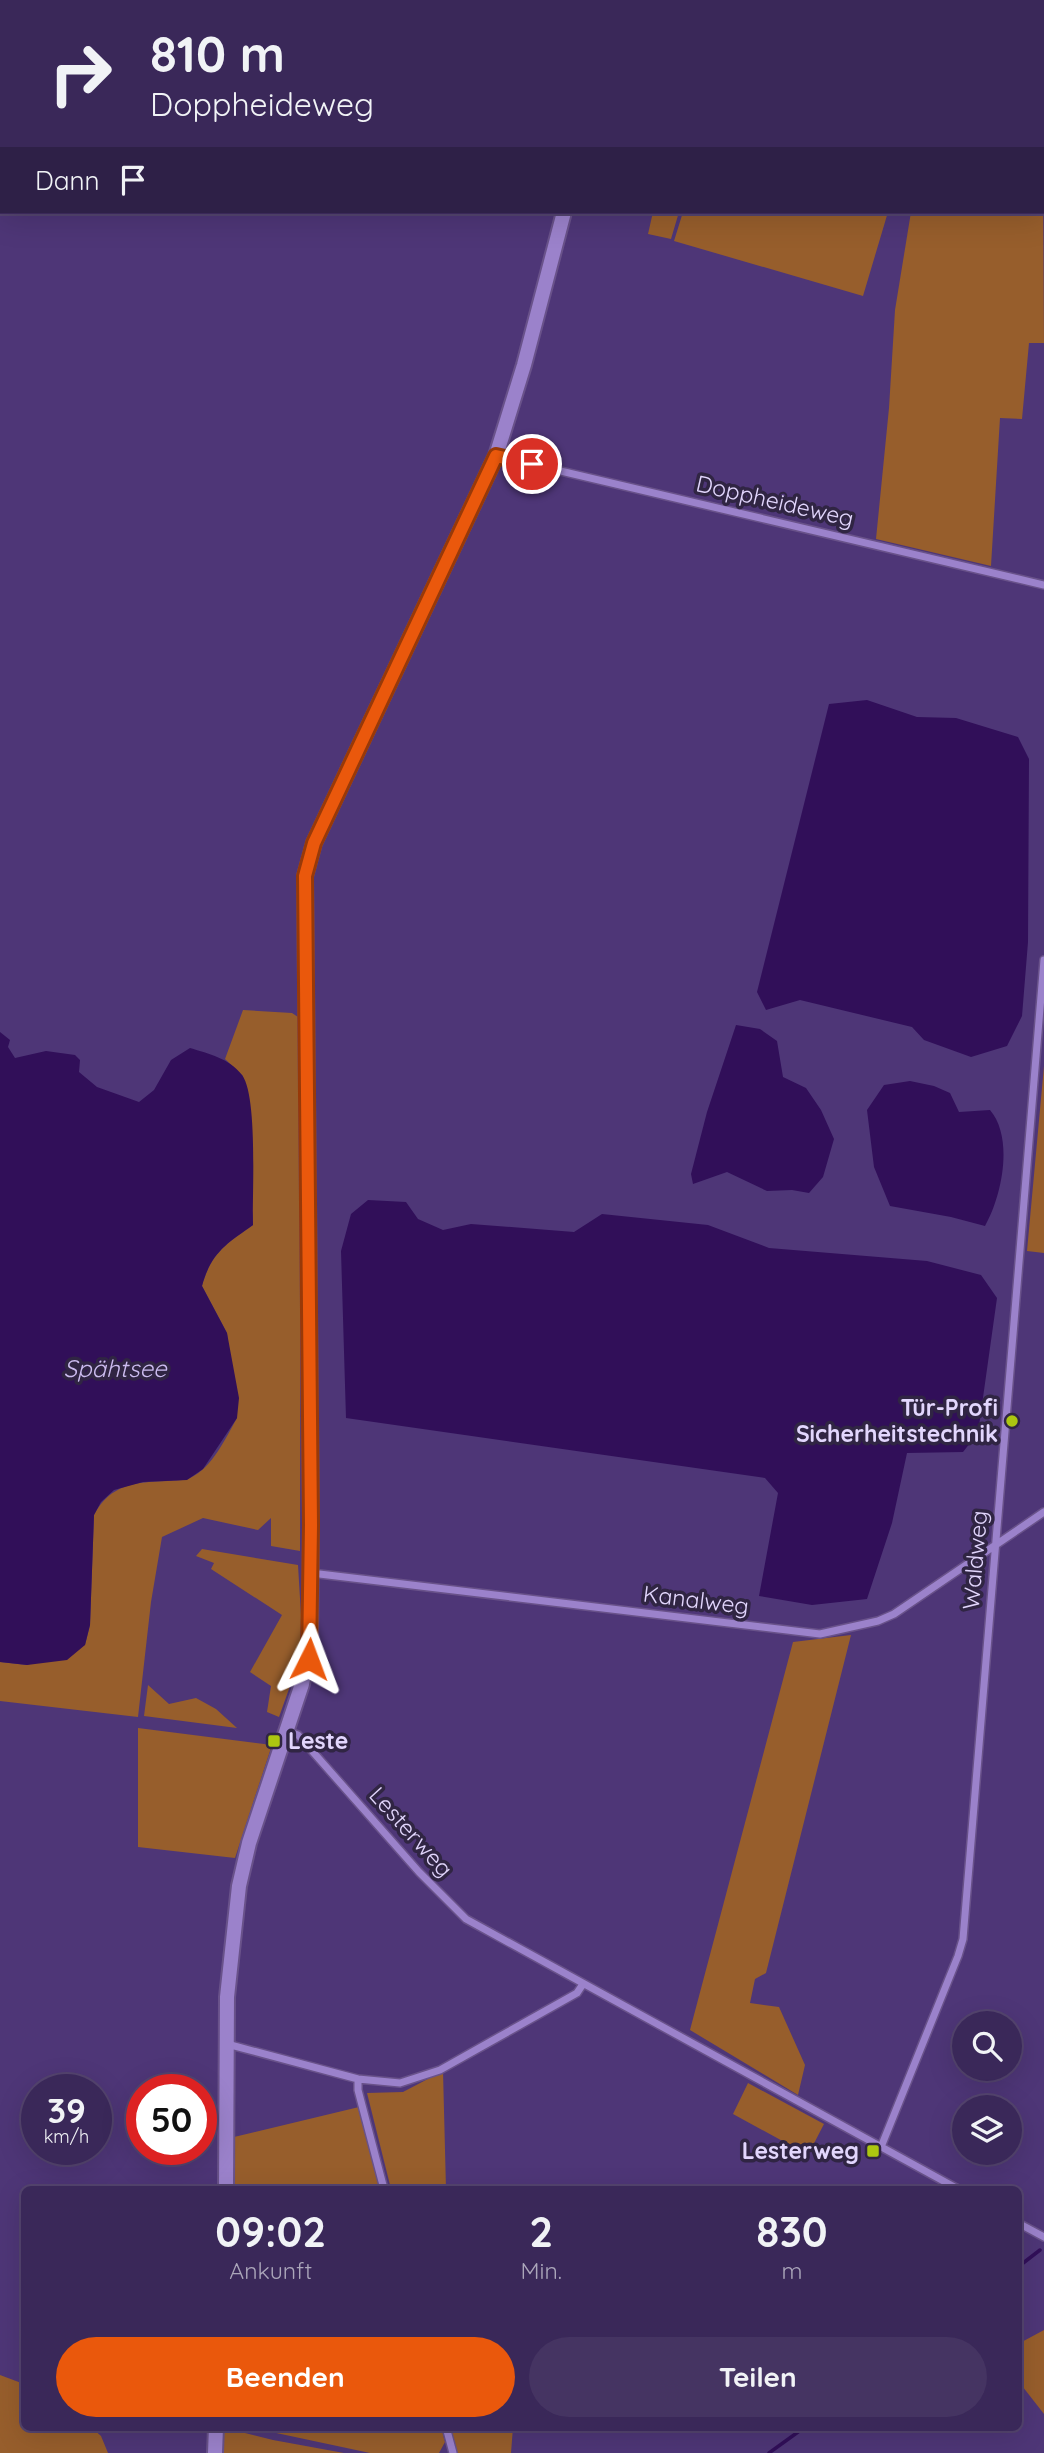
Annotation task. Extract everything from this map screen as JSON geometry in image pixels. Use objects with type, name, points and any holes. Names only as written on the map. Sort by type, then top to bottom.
[{"type":"main road","points":[[226,2186],[229,1971],[242,1875],[249,1843],[309,1659],[311,1573],[305,876],[314,843],[496,456],[524,365],[563,214]]},
{"type":"main road","points":[[215,2453],[216,2431]]},
{"type":"street","name":"Doppheideweg","points":[[496,456],[1044,585]]},
{"type":"street","name":"Waldweg","points":[[881,2147],[963,1939],[1044,960]]},
{"type":"street","name":"Kanalweg","points":[[311,1573],[821,1634],[878,1621],[894,1614],[1044,1512]]},
{"type":"street","name":"Lesterweg","points":[[287,1731],[298,1735],[419,1872],[466,1919],[952,2186]]},
{"type":"street","points":[[227,2044],[358,2080],[400,2083],[440,2070],[577,1993],[583,1984]]},
{"type":"street","points":[[358,2080],[358,2090],[383,2186]]},
{"type":"street","points":[[1022,2225],[1044,2237]]},
{"type":"street","points":[[447,2431],[453,2453]]},
{"type":"shaded area","points":[[653,214],[678,214],[671,239],[648,234]]},
{"type":"shaded area","points":[[682,214],[887,214],[863,296],[674,241]]},
{"type":"shaded area","points":[[911,214],[1043,214],[1044,343],[1029,343],[1022,419],[1000,418],[991,566],[876,539],[889,408],[895,310]]},
{"type":"shaded area","points":[[243,1010],[292,1013],[298,1017],[301,1026],[300,1551],[271,1546],[271,1518],[258,1530],[203,1518],[162,1537],[151,1602],[138,1717],[0,1701],[0,1662],[27,1665],[85,1645],[90,1625],[94,1515],[100,1505],[125,1487],[145,1482],[185,1480],[198,1473],[218,1452],[237,1418],[227,1333],[202,1286],[215,1257],[253,1225],[243,1076],[225,1059]]},
{"type":"shaded area","points":[[1044,1066],[1044,1253],[1027,1251]]},
{"type":"shaded area","points":[[202,1549],[298,1565],[300,1658],[279,1717],[267,1712],[271,1686],[250,1672],[282,1615],[211,1569],[214,1563],[196,1556]]},
{"type":"shaded area","points":[[851,1635],[766,1973],[755,1979],[750,2003],[779,2007],[805,2065],[798,2095],[690,2030],[793,1642]]},
{"type":"shaded area","points":[[148,1685],[169,1704],[196,1698],[216,1709],[237,1728],[144,1716]]},
{"type":"shaded area","points":[[138,1728],[272,1745],[235,1858],[138,1847]]},
{"type":"shaded area","points":[[443,2071],[446,2186],[390,2186],[367,2093],[403,2092]]},
{"type":"shaded area","points":[[748,2083],[824,2124],[808,2155],[733,2114]]},
{"type":"shaded area","points":[[359,2107],[380,2186],[233,2186],[234,2137]]},
{"type":"shaded area","points":[[1044,2330],[1044,2414],[1022,2386],[1022,2342]]},
{"type":"shaded area","points":[[0,2375],[21,2383],[21,2431],[95,2431],[101,2436],[108,2453],[0,2453]]},
{"type":"shaded area","points":[[221,2431],[237,2431],[344,2453],[221,2453]]},
{"type":"shaded area","points":[[267,2431],[442,2431],[445,2442],[439,2453],[370,2453]]},
{"type":"shaded area","points":[[451,2431],[513,2431],[511,2453],[457,2453]]},
{"type":"water","points":[[867,700],[917,717],[956,718],[1018,737],[1029,759],[1028,942],[1022,1016],[1007,1046],[971,1057],[924,1040],[912,1027],[800,1000],[766,1010],[757,992],[829,704]]},
{"type":"water","points":[[736,1025],[760,1029],[777,1041],[783,1077],[806,1088],[821,1110],[834,1139],[823,1177],[809,1193],[792,1190],[767,1191],[727,1172],[693,1184],[691,1174],[707,1112]]},
{"type":"water","name":"Spähtsee","points":[[0,1032],[10,1040],[8,1047],[15,1058],[46,1051],[75,1055],[80,1060],[79,1072],[97,1087],[139,1102],[154,1090],[171,1060],[190,1048],[211,1055],[231,1064],[242,1075],[247,1086],[252,1124],[253,1225],[215,1257],[202,1286],[227,1333],[239,1398],[237,1418],[203,1469],[187,1480],[143,1482],[114,1490],[101,1502],[94,1515],[90,1625],[85,1645],[67,1660],[27,1665],[0,1662]]},
{"type":"water","points":[[910,1081],[934,1086],[950,1093],[959,1112],[990,1110],[997,1122],[1002,1136],[1003,1167],[996,1199],[985,1226],[890,1206],[874,1167],[867,1110],[884,1085]]},
{"type":"water","points":[[368,1200],[406,1202],[418,1219],[443,1230],[471,1224],[574,1232],[602,1214],[708,1225],[769,1248],[927,1261],[981,1275],[997,1298],[978,1433],[963,1452],[907,1453],[892,1523],[867,1599],[812,1605],[759,1596],[778,1493],[765,1478],[346,1418],[341,1251],[351,1214]]},
{"type":"waterway","points":[[1022,2264],[1040,2250]]},
{"type":"waterway","points":[[769,2453],[799,2431]]},
{"type":"place","name":"Tür-Profi Sicherheitstechnik","points":[[1012,1421]]},
{"type":"place","name":"Leste","points":[[274,1741]]},
{"type":"place","name":"Lesterweg","points":[[873,2151]]},
{"type":"route","points":[[309,1659],[311,1525],[305,876],[314,843],[496,456],[532,464]]}]
